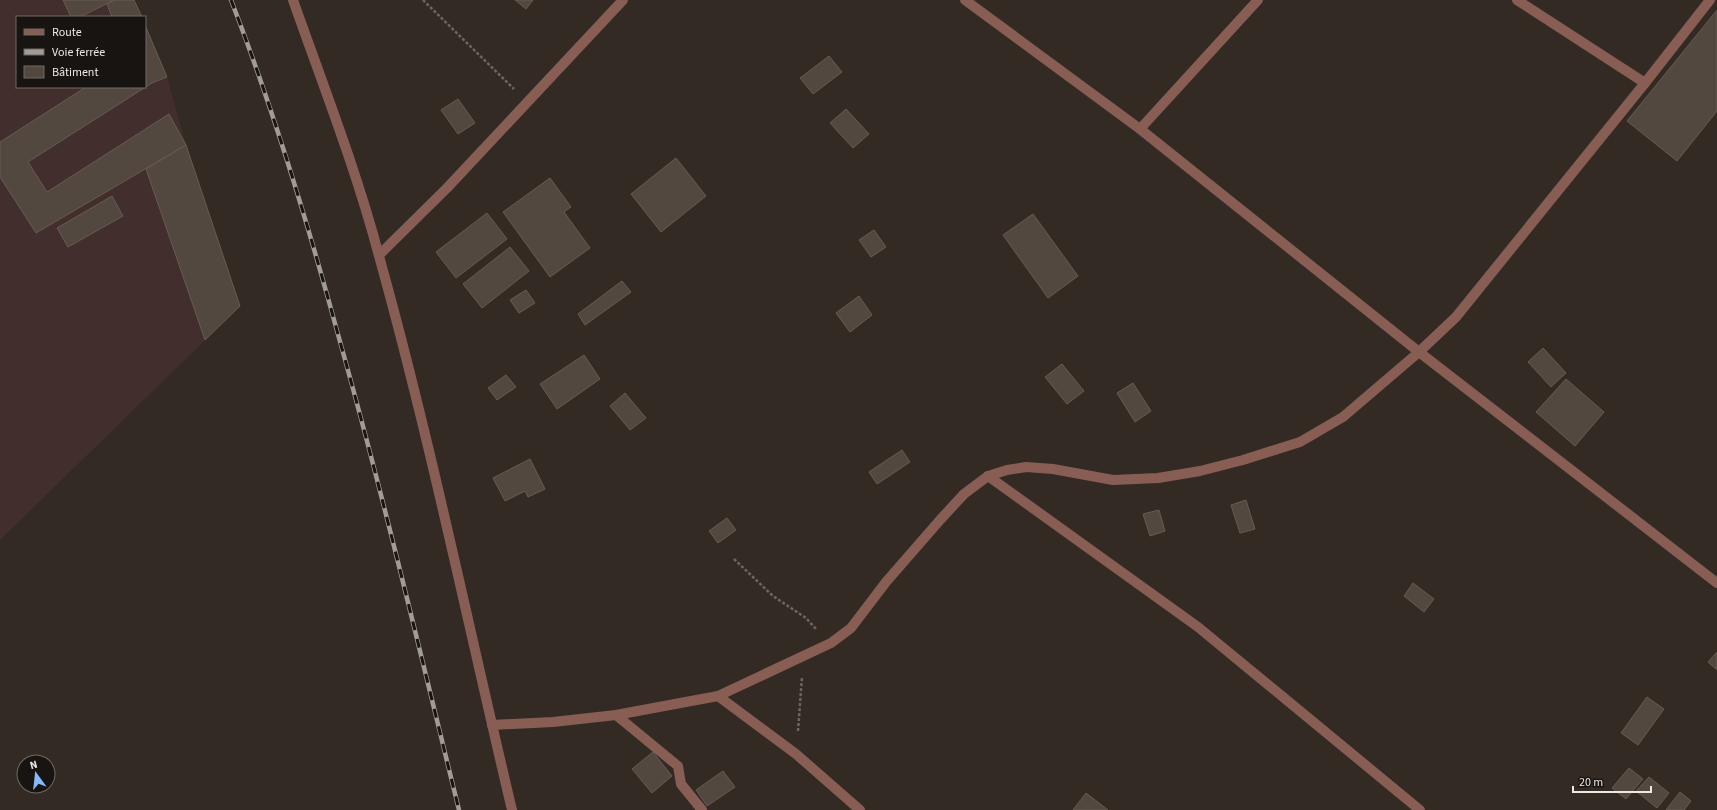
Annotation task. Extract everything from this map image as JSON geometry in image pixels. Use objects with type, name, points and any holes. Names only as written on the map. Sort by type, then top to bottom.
[{"type":"street","points":[[293,0],[346,148],[379,255],[424,431],[512,810]]},
{"type":"street","points":[[379,255],[447,188],[623,0]]},
{"type":"street","points":[[965,0],[1140,129],[1419,352],[1717,583]]},
{"type":"street","points":[[1140,129],[1258,0]]},
{"type":"street","points":[[1517,0],[1645,83]]},
{"type":"street","points":[[492,725],[554,722],[616,715],[718,696],[804,654],[831,643],[851,628],[886,582],[944,515],[964,494],[988,476],[1007,470],[1026,467],[1053,469],[1113,480],[1158,478],[1200,471],[1243,460],[1300,442],[1343,417],[1419,352],[1456,317],[1710,0]]},
{"type":"street","points":[[988,476],[1198,627],[1420,810]]},
{"type":"street","points":[[718,696],[796,754],[860,810]]},
{"type":"street","points":[[616,715],[678,766],[681,784],[702,810]]},
{"type":"path","points":[[423,0],[528,102]]},
{"type":"path","points":[[734,559],[773,596],[806,618],[831,643]]},
{"type":"path","points":[[796,754],[804,654]]},
{"type":"shaded area","points":[[0,0],[134,0],[142,16],[16,16],[16,88],[146,88],[146,27],[167,77],[186,145],[240,306],[0,540]]},
{"type":"building","points":[[63,0],[114,0],[82,16],[71,16]]},
{"type":"building","points":[[114,0],[134,0],[142,16],[112,16],[107,4]]},
{"type":"building","points":[[515,0],[533,0],[526,9]]},
{"type":"building","points":[[1717,10],[1717,111],[1677,161],[1627,121]]},
{"type":"building","points":[[146,27],[167,77],[146,87]]},
{"type":"building","points":[[829,56],[842,72],[813,94],[800,78]]},
{"type":"building","points":[[84,88],[144,88],[28,162],[47,192],[169,114],[186,145],[36,233],[0,177],[0,142]]},
{"type":"building","points":[[458,99],[475,123],[458,134],[441,110]]},
{"type":"building","points":[[846,109],[869,134],[853,148],[830,123]]},
{"type":"building","points":[[186,145],[240,306],[205,340],[146,169]]},
{"type":"building","points":[[676,158],[706,196],[661,232],[631,194]]},
{"type":"building","points":[[550,178],[571,207],[564,212],[590,248],[550,277],[503,212]]},
{"type":"building","points":[[112,196],[123,216],[68,247],[57,228]]},
{"type":"building","points":[[487,213],[507,239],[456,278],[436,252]]},
{"type":"building","points":[[1033,214],[1078,276],[1048,298],[1003,235]]},
{"type":"building","points":[[874,230],[886,247],[871,257],[859,240]]},
{"type":"building","points":[[510,247],[529,271],[482,308],[463,284]]},
{"type":"building","points":[[622,281],[631,292],[585,325],[578,314]]},
{"type":"building","points":[[526,290],[535,303],[519,313],[510,300]]},
{"type":"building","points":[[859,296],[872,315],[850,332],[836,313]]},
{"type":"building","points":[[1543,348],[1566,373],[1551,387],[1528,362]]},
{"type":"building","points":[[584,355],[600,379],[557,409],[540,384]]},
{"type":"building","points":[[1062,364],[1084,391],[1067,404],[1045,377]]},
{"type":"building","points":[[506,375],[516,387],[497,400],[488,388]]},
{"type":"building","points":[[1566,379],[1604,412],[1575,446],[1536,412]]},
{"type":"building","points":[[1133,383],[1151,411],[1135,422],[1117,393]]},
{"type":"building","points":[[625,393],[646,418],[630,430],[610,406]]},
{"type":"building","points":[[902,450],[910,462],[877,484],[869,472]]},
{"type":"building","points":[[530,459],[545,489],[528,497],[525,491],[505,501],[493,478]]},
{"type":"building","points":[[1246,500],[1255,529],[1240,533],[1231,505]]},
{"type":"building","points":[[1159,510],[1165,531],[1150,536],[1143,514]]},
{"type":"building","points":[[727,518],[736,530],[718,543],[709,531]]},
{"type":"building","points":[[1413,583],[1434,599],[1424,612],[1404,596]]},
{"type":"building","points":[[1717,652],[1717,670],[1708,662]]},
{"type":"building","points":[[1647,697],[1664,709],[1638,745],[1621,733]]},
{"type":"building","points":[[653,752],[672,776],[652,793],[632,769]]},
{"type":"building","points":[[1629,768],[1643,779],[1626,799],[1612,788]]},
{"type":"building","points":[[723,771],[735,787],[707,806],[696,790]]},
{"type":"building","points":[[1649,777],[1669,793],[1657,808],[1636,791]]},
{"type":"building","points":[[1680,792],[1691,801],[1684,810],[1666,810]]},
{"type":"building","points":[[1086,793],[1108,810],[1073,810]]},
{"type":"railway","points":[[231,0],[276,126],[303,210],[327,295],[386,515],[459,810]]}]
